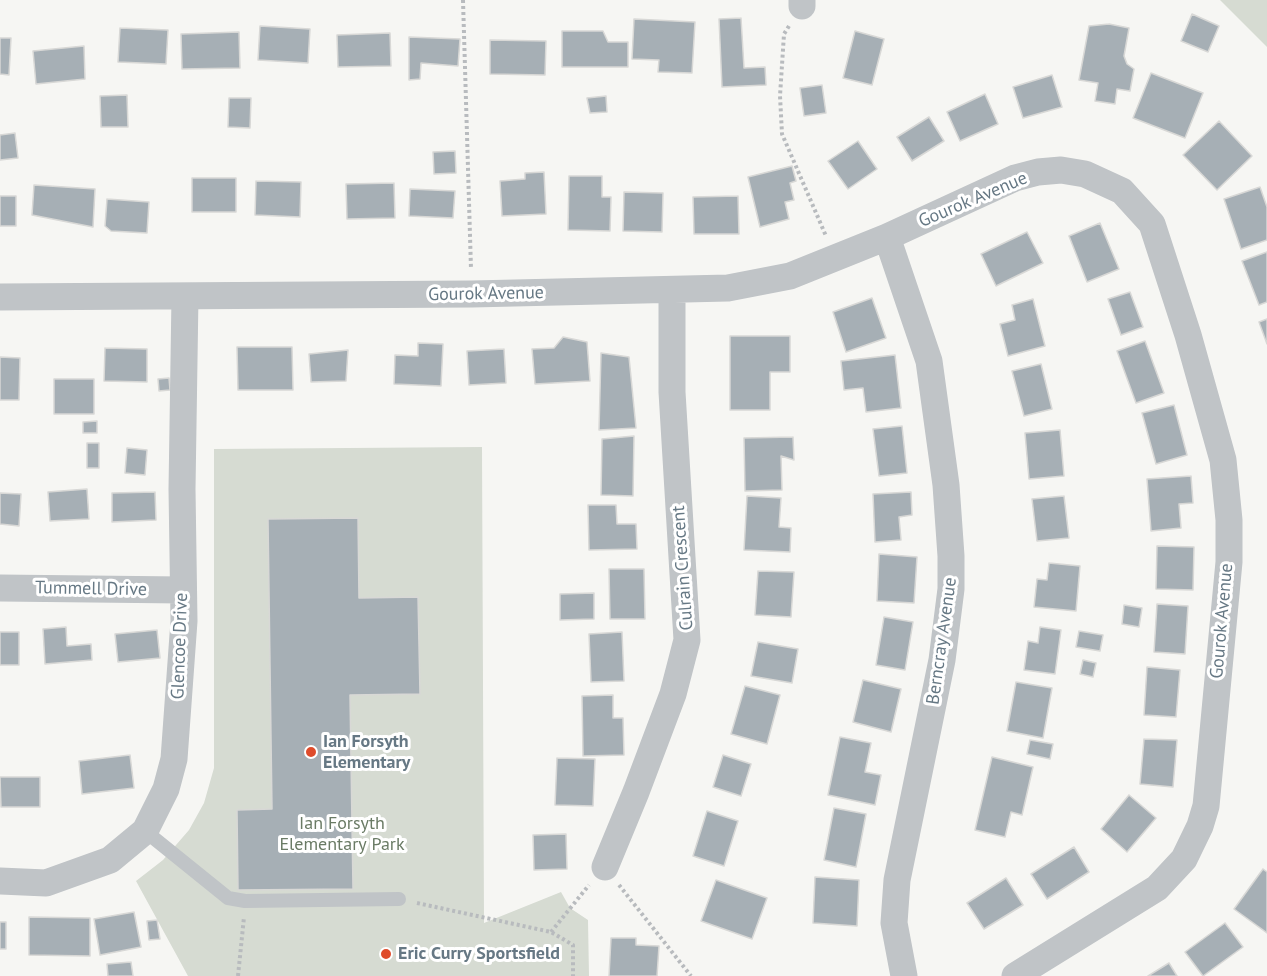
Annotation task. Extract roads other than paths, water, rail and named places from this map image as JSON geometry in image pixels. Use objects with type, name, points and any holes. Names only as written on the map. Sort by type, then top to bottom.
[{"type":"street","name":"Gourok Avenue","points":[[0,297],[472,294],[729,288],[790,276],[836,259],[1015,178],[1038,172],[1061,170],[1085,174],[1122,191],[1152,224],[1188,335],[1223,460],[1229,520],[1229,562],[1206,798],[1200,826],[1184,860],[1157,888],[1015,976]]},
{"type":"street","name":"Berncray Avenue","points":[[887,237],[929,361],[946,484],[951,556],[951,589],[942,660],[897,880],[894,923],[904,976]]},
{"type":"street","name":"Culrain Crescent","points":[[604,867],[673,694],[687,640],[672,392],[672,291]]},
{"type":"street","name":"Glencoe Drive","points":[[0,881],[46,883],[82,873],[110,860],[145,831],[166,789],[174,759],[184,621],[182,590],[185,296]]},
{"type":"street","name":"Tummell Drive","points":[[0,588],[182,590]]},
{"type":"lane","points":[[145,831],[228,898],[245,902],[399,899]]},
{"type":"place","name":"Ian Forsyth Elementary","points":[[311,752]]},
{"type":"place","name":"Eric Curry Sportsfield","points":[[386,954]]},
{"type":"park label","name":"Ian Forsyth Elementary Park","points":[[342,834]]}]
